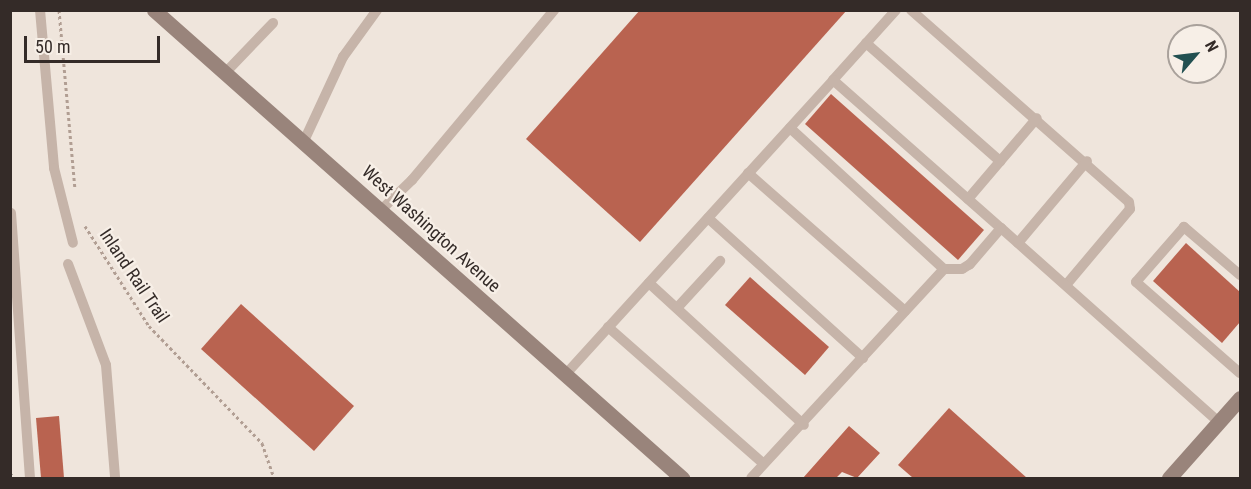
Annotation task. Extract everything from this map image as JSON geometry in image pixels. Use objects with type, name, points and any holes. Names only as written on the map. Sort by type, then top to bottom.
[{"type":"main road","name":"West Washington Avenue","points":[[154,10],[682,478]]},
{"type":"main road","points":[[1169,478],[1240,398]]},
{"type":"lane","points":[[40,10],[54,168],[73,243]]},
{"type":"lane","points":[[304,141],[343,57],[377,10]]},
{"type":"lane","points":[[380,211],[412,180],[554,10]]},
{"type":"lane","points":[[565,375],[896,10]]},
{"type":"lane","points":[[911,10],[1125,195],[1130,209],[1066,285]]},
{"type":"lane","points":[[226,72],[273,23]]},
{"type":"lane","points":[[866,43],[1000,161]]},
{"type":"lane","points":[[833,80],[1219,422]]},
{"type":"lane","points":[[968,199],[1037,118]]},
{"type":"lane","points":[[790,128],[944,269],[962,269],[970,264],[1001,228]]},
{"type":"lane","points":[[1018,243],[1087,161]]},
{"type":"lane","points":[[748,173],[905,311]]},
{"type":"lane","points":[[11,213],[30,478]]},
{"type":"lane","points":[[708,218],[863,358]]},
{"type":"lane","points":[[1240,274],[1184,227],[1136,282],[1240,373]]},
{"type":"lane","points":[[677,308],[720,261]]},
{"type":"lane","points":[[68,264],[106,365],[115,478]]},
{"type":"lane","points":[[751,478],[763,463],[804,425],[944,269]]},
{"type":"lane","points":[[649,282],[804,425]]},
{"type":"lane","points":[[608,327],[763,463]]},
{"type":"path","points":[[59,10],[76,197]]},
{"type":"path","name":"Inland Rail Trail","points":[[82,218],[89,236],[149,326],[262,443],[274,478]]},
{"type":"building","points":[[640,10],[847,10],[640,242],[526,139]]},
{"type":"building","points":[[831,94],[984,230],[958,260],[805,124]]},
{"type":"building","points":[[1186,243],[1240,292],[1240,322],[1222,343],[1153,281]]},
{"type":"building","points":[[750,277],[829,347],[805,375],[725,305]]},
{"type":"building","points":[[241,304],[354,406],[314,451],[201,349]]},
{"type":"building","points":[[949,408],[1027,478],[913,478],[898,465]]},
{"type":"building","points":[[59,416],[64,478],[41,478],[36,418]]},
{"type":"building","points":[[849,426],[880,453],[857,478],[842,472],[836,478],[803,478]]},
{"type":"railway","points":[[10,474],[11,478]]}]
